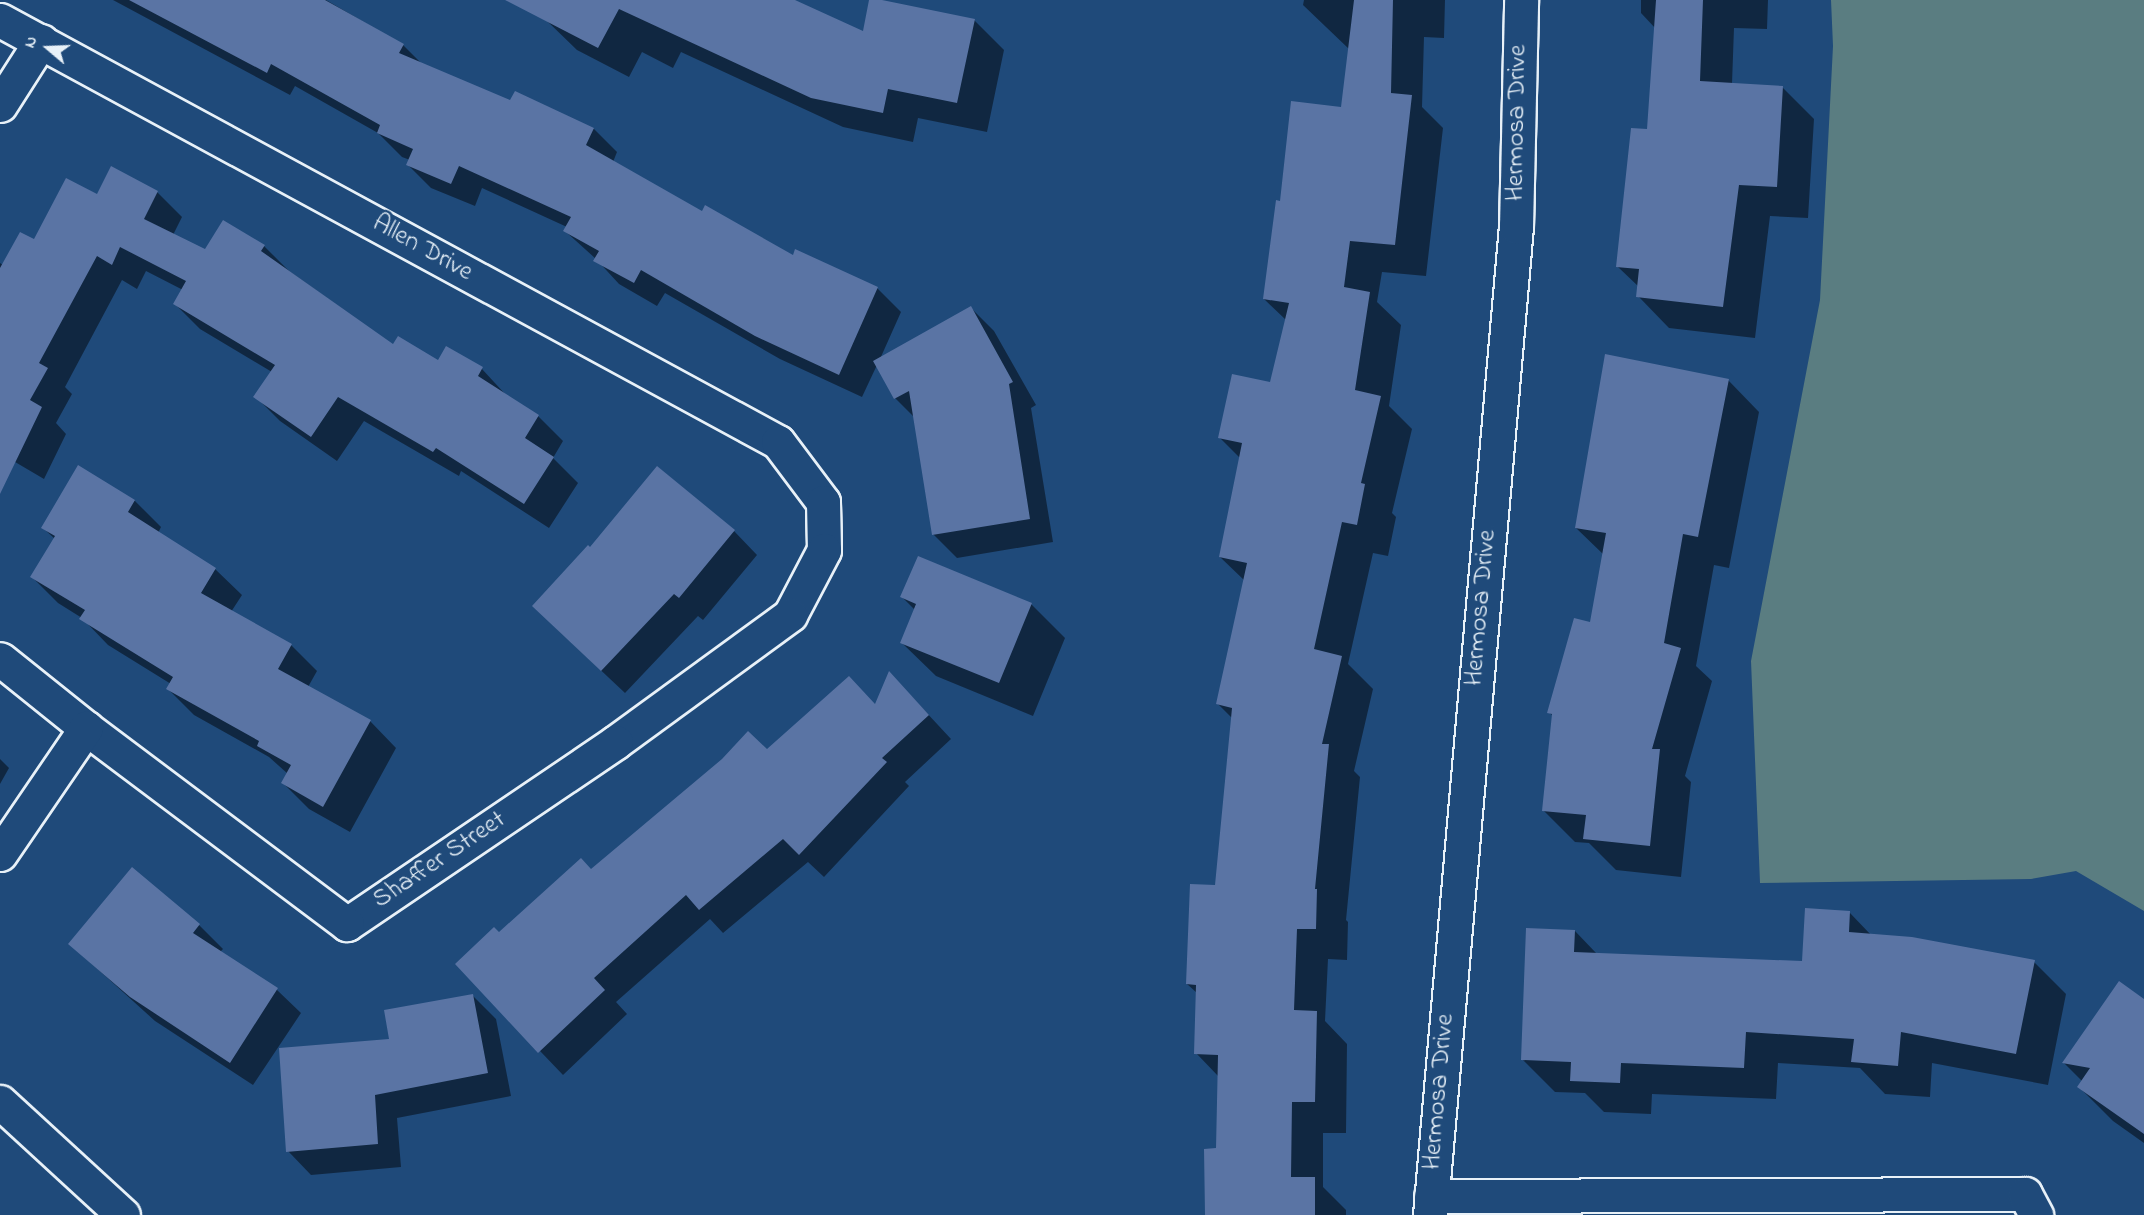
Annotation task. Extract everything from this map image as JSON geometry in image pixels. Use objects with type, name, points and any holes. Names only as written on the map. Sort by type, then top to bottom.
[{"type":"street","name":"Hermosa Drive","points":[[1430,1206],[1516,227],[1521,0]]},
{"type":"street","name":"Allen Drive","points":[[0,20],[778,442],[823,502]]},
{"type":"street","points":[[0,105],[41,41]]},
{"type":"street","name":"Shaffer Street","points":[[0,659],[86,728],[347,924],[616,742],[790,615],[824,550],[823,502]]},
{"type":"street","points":[[0,855],[86,728]]},
{"type":"street","points":[[0,1102],[123,1215]]},
{"type":"street","points":[[1430,1206],[2025,1194],[2036,1215]]},
{"type":"green space","points":[[1831,0],[2144,0],[2144,911],[2076,871],[2031,879],[1760,883],[1751,661],[1820,300],[1833,46]]},
{"type":"building","points":[[129,0],[325,0],[404,44],[399,53],[510,100],[515,91],[594,128],[586,145],[702,211],[705,205],[793,255],[795,249],[878,287],[839,375],[755,336],[641,270],[634,283],[593,261],[599,251],[563,231],[571,217],[459,166],[451,184],[406,165],[413,149],[377,133],[380,125],[271,64],[267,73]]},
{"type":"building","points":[[505,0],[795,0],[863,31],[869,0],[882,0],[975,19],[957,103],[888,89],[883,113],[811,98],[619,9],[598,48]]},
{"type":"building","points":[[1354,0],[1393,0],[1391,93],[1412,95],[1395,245],[1350,241],[1344,287],[1370,292],[1355,390],[1381,396],[1361,483],[1365,484],[1357,525],[1342,522],[1314,649],[1342,656],[1322,744],[1329,744],[1315,889],[1317,889],[1316,929],[1297,929],[1294,1010],[1317,1011],[1315,1102],[1292,1102],[1291,1177],[1315,1177],[1315,1215],[1205,1215],[1204,1149],[1216,1148],[1218,1055],[1194,1054],[1196,985],[1186,984],[1190,884],[1215,885],[1232,708],[1216,704],[1247,563],[1219,557],[1242,443],[1218,438],[1232,374],[1270,382],[1289,303],[1263,299],[1276,200],[1280,201],[1291,101],[1341,107]]},
{"type":"building","points":[[1656,0],[1703,0],[1700,81],[1783,86],[1777,187],[1739,185],[1723,307],[1636,297],[1639,269],[1616,267],[1631,128],[1647,129]]},
{"type":"building","points":[[111,166],[158,191],[144,219],[205,249],[223,220],[265,245],[261,251],[393,344],[398,336],[438,360],[446,346],[483,367],[478,376],[539,415],[525,438],[554,457],[524,504],[436,448],[433,452],[338,397],[311,437],[253,397],[275,365],[173,304],[186,281],[120,247],[112,265],[97,256],[39,363],[48,368],[30,400],[42,407],[0,494],[0,268],[20,232],[34,239],[66,178],[97,194]]},
{"type":"building","points":[[971,306],[1013,382],[1009,384],[1030,519],[932,535],[909,391],[894,399],[873,361]]},
{"type":"building","points":[[1605,354],[1729,379],[1698,537],[1683,534],[1664,643],[1681,648],[1652,749],[1660,749],[1650,846],[1583,839],[1586,815],[1542,811],[1552,714],[1547,713],[1574,618],[1590,622],[1606,533],[1575,528]]},
{"type":"building","points":[[78,465],[135,500],[128,512],[216,568],[201,593],[292,644],[278,669],[371,720],[323,807],[281,783],[291,765],[257,746],[259,741],[166,689],[173,677],[79,619],[85,610],[30,577],[55,536],[41,528]]},
{"type":"building","points":[[657,466],[735,530],[679,598],[674,594],[601,671],[532,606],[588,545],[590,547]]},
{"type":"building","points":[[918,556],[1032,603],[999,683],[900,643],[916,604],[900,597]]},
{"type":"building","points":[[889,671],[929,715],[882,758],[887,762],[799,855],[783,839],[699,910],[686,895],[594,978],[605,990],[538,1053],[455,964],[494,927],[499,932],[581,858],[591,869],[722,759],[748,731],[767,749],[849,676],[875,704]]},
{"type":"building","points":[[132,867],[200,924],[193,933],[278,988],[230,1063],[130,997],[68,944]]},
{"type":"building","points":[[1805,908],[1850,911],[1849,932],[1912,937],[2035,960],[2016,1054],[1901,1032],[1898,1066],[1851,1062],[1854,1039],[1746,1032],[1744,1068],[1621,1063],[1620,1083],[1570,1081],[1571,1062],[1521,1060],[1526,928],[1575,930],[1574,952],[1802,961]]},
{"type":"building","points":[[2119,981],[2144,999],[2144,1134],[2077,1087],[2090,1068],[2062,1063]]},
{"type":"building","points":[[473,994],[488,1073],[375,1095],[378,1144],[286,1152],[279,1048],[389,1039],[384,1010]]}]
